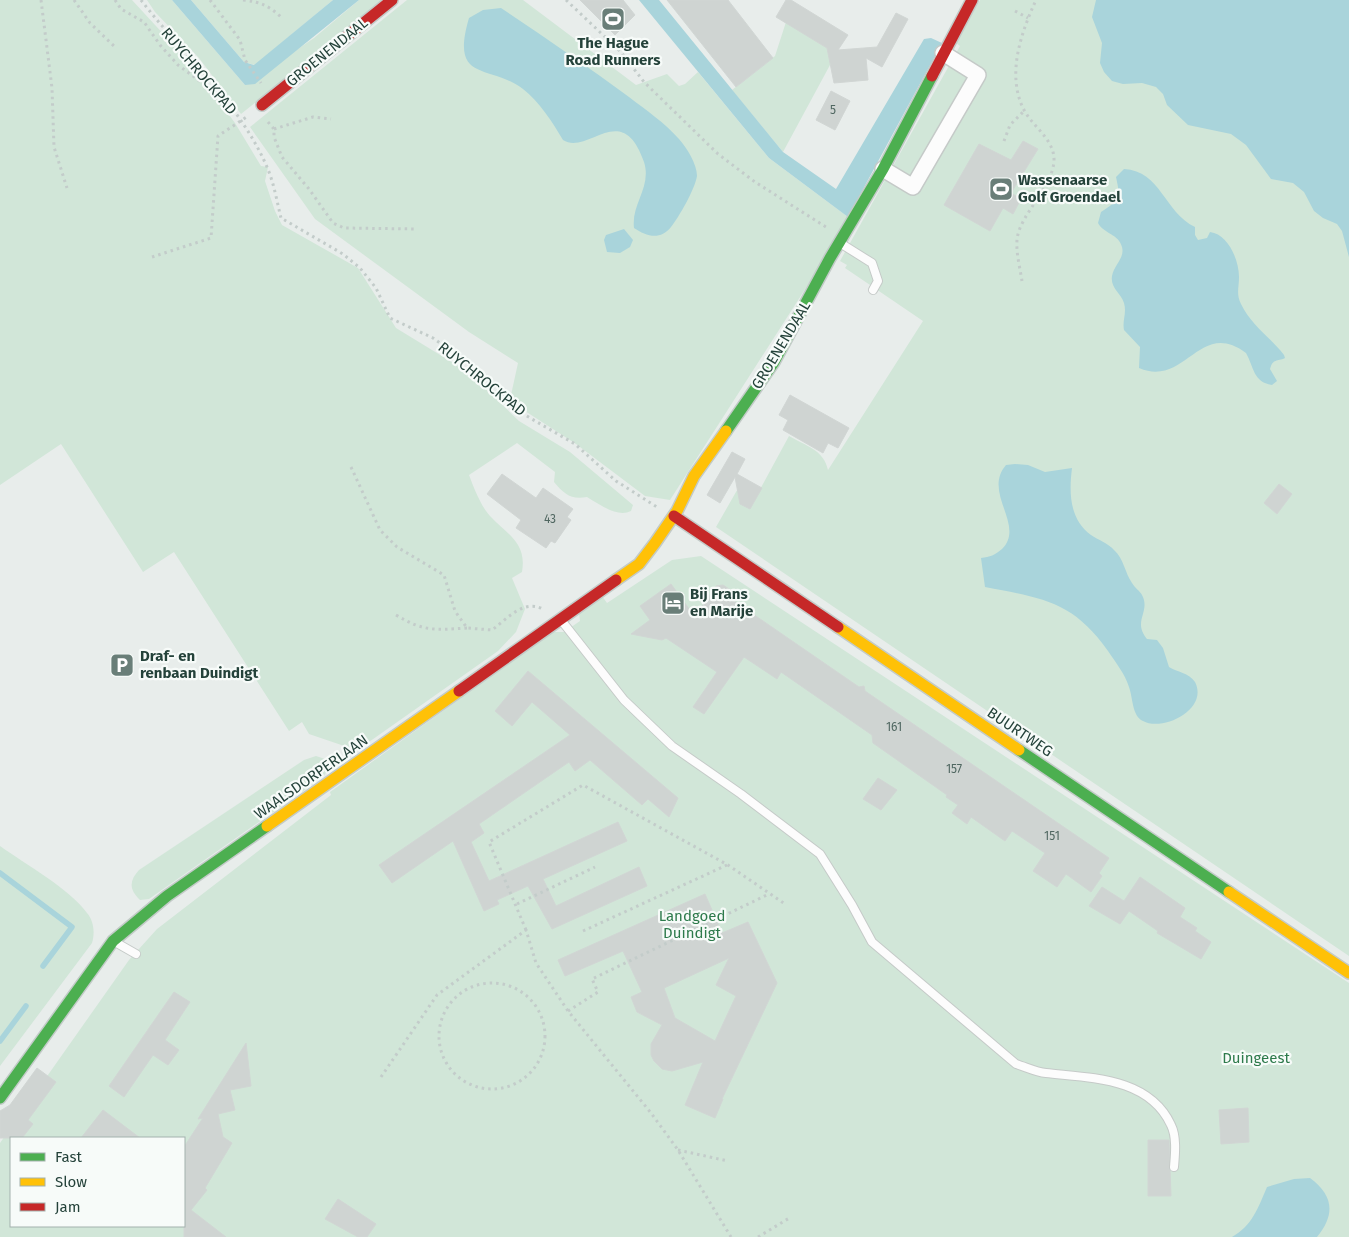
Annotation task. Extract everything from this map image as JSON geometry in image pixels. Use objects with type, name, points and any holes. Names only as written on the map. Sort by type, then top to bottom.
[{"type":"street","name":"GROENENDAAL","points":[[263,111],[392,0]]},
{"type":"street","name":"GROENENDAAL","points":[[674,516],[687,494],[694,476],[774,362],[841,240],[883,169],[942,53],[972,0]]},
{"type":"street","points":[[883,169],[913,187],[978,75],[942,53]]},
{"type":"street","name":"WAALSDORPERLAAN","points":[[0,1098],[113,941],[167,896],[639,564],[674,516]]},
{"type":"street","name":"BUURTWEG","points":[[674,516],[1349,973]]},
{"type":"lane","points":[[841,240],[872,263],[878,281],[873,290]]},
{"type":"lane","points":[[559,622],[624,700],[672,746],[741,794],[820,854],[852,905],[872,942],[1016,1064],[1044,1073],[1083,1075],[1121,1083],[1157,1105],[1172,1126],[1174,1167]]},
{"type":"lane","points":[[113,941],[136,954]]},
{"type":"path","points":[[41,0],[52,88],[54,147],[68,188]]},
{"type":"path","points":[[74,0],[90,23],[114,46]]},
{"type":"path","points":[[114,0],[121,9],[144,22],[160,45],[178,65],[224,99]]},
{"type":"path","name":"RUYCHROCKPAD","points":[[142,0],[200,67],[241,122],[268,167],[281,218],[343,254],[360,268],[376,288],[390,318],[440,343],[525,415],[575,444],[616,481],[639,496]]},
{"type":"path","points":[[210,0],[240,40],[245,60],[261,84]]},
{"type":"path","points":[[243,0],[258,1],[269,6],[280,17]]},
{"type":"path","points":[[566,0],[621,52],[644,82],[718,154],[755,182],[841,240]]},
{"type":"path","points":[[1022,282],[1017,239],[1052,173],[1054,159],[1050,146],[1024,111],[1019,96],[1015,68],[1028,18],[1036,0]]},
{"type":"path","points":[[1015,11],[1028,18]]},
{"type":"path","points":[[263,111],[274,129],[282,157],[309,189],[333,223],[344,228],[417,229]]},
{"type":"path","points":[[1004,141],[1010,125],[1024,111]]},
{"type":"path","points":[[274,129],[289,122],[313,117],[331,119]]},
{"type":"path","points":[[152,257],[211,238],[218,136],[241,122]]},
{"type":"path","points":[[351,467],[380,530],[397,547],[444,575],[455,611],[467,628]]},
{"type":"path","points":[[396,615],[416,627],[436,630],[467,628],[492,630],[516,611],[537,606],[547,611],[559,622]]},
{"type":"path","points":[[731,1237],[678,1150],[651,1113],[568,1011],[536,963],[517,904],[489,842],[583,785],[728,865],[785,904]]},
{"type":"path","points":[[583,931],[728,865]]},
{"type":"path","points":[[517,904],[595,867]]},
{"type":"path","points":[[568,1011],[598,992],[592,979],[769,894]]},
{"type":"path","points":[[382,1077],[436,995],[526,930]]},
{"type":"path","points":[[498,983],[520,990],[536,1005],[545,1025],[544,1048],[535,1068],[519,1083],[498,1089],[475,1087],[456,1076],[443,1057],[439,1035],[443,1014],[457,996],[476,985],[498,983]]},
{"type":"path","points":[[678,1150],[728,1160]]},
{"type":"path","points":[[758,1237],[791,1217]]},
{"type":"green space","points":[[0,0],[132,0],[191,64],[235,123],[261,166],[268,167],[265,181],[282,225],[358,268],[396,328],[468,372],[519,421],[570,452],[633,505],[631,511],[620,513],[608,509],[587,497],[576,498],[568,495],[554,482],[555,472],[517,443],[469,475],[484,508],[515,540],[522,554],[522,572],[512,578],[525,609],[516,632],[498,651],[359,749],[353,749],[309,734],[302,722],[289,731],[174,552],[143,572],[61,444],[0,485]]},
{"type":"green space","points":[[147,0],[172,0],[245,85],[314,38],[359,0],[383,0],[241,114],[199,58],[155,12]]},
{"type":"green space","points":[[191,0],[333,0],[255,65],[244,62]]},
{"type":"green space","points":[[407,0],[523,0],[636,85],[667,74],[679,86],[685,84],[698,72],[769,158],[848,217],[818,269],[670,500],[645,496],[576,444],[525,411],[511,395],[518,363],[469,332],[315,219],[250,127]]},
{"type":"green space","name":"Wassenaarse Golf Groendael","points":[[980,0],[1349,0],[1349,956],[716,527],[740,485],[757,495],[789,436],[818,453],[826,463],[828,470],[923,321],[845,268],[847,265],[840,261],[960,46],[956,43]]},
{"type":"green space","points":[[786,22],[832,51],[830,65],[783,152],[732,90],[775,56]]},
{"type":"green space","name":"Landgoed Duindigt","points":[[701,556],[1349,983],[1349,1237],[0,1237],[0,1143],[129,960],[157,929],[331,795],[330,792],[553,632],[564,632],[580,621],[579,613],[602,596],[607,603],[672,560]]},
{"type":"green space","points":[[316,756],[325,759],[329,768],[323,777],[149,899],[140,900],[136,896],[132,889],[132,881],[139,870],[304,760]]},
{"type":"green space","points":[[0,846],[70,895],[89,916],[94,931],[92,943],[0,1066]]},
{"type":"water","points":[[172,0],[191,0],[244,62],[254,65],[333,0],[359,0],[255,84],[245,85]]},
{"type":"water","points":[[639,0],[659,0],[783,152],[836,189],[924,39],[931,38],[942,43],[848,217],[769,158]]},
{"type":"water","points":[[1096,0],[1349,0],[1349,257],[1342,231],[1337,224],[1323,218],[1314,211],[1304,192],[1293,183],[1271,179],[1246,145],[1231,134],[1188,125],[1167,105],[1163,94],[1156,87],[1142,83],[1123,84],[1112,81],[1104,72],[1100,63],[1102,43],[1092,17]]},
{"type":"water","points":[[501,8],[662,122],[674,133],[688,151],[697,171],[697,176],[686,203],[667,231],[658,236],[653,236],[634,228],[635,211],[644,188],[646,171],[635,143],[626,134],[615,131],[573,143],[563,140],[540,106],[523,89],[510,81],[476,68],[469,62],[464,53],[464,39],[469,18],[483,10]]},
{"type":"water","points":[[1124,169],[1136,171],[1155,184],[1176,212],[1195,227],[1195,235],[1198,240],[1207,238],[1210,232],[1222,237],[1227,243],[1237,263],[1239,277],[1238,294],[1241,304],[1255,325],[1279,349],[1285,358],[1274,362],[1271,366],[1270,369],[1277,381],[1272,385],[1261,381],[1255,373],[1246,353],[1230,344],[1216,343],[1169,369],[1155,372],[1139,368],[1140,347],[1124,330],[1124,303],[1112,280],[1113,272],[1122,255],[1122,247],[1118,239],[1104,230],[1098,223],[1101,212],[1118,198],[1119,191],[1116,177]]},
{"type":"water","points":[[624,229],[633,240],[630,247],[620,253],[607,252],[604,240],[606,235]]},
{"type":"water","points":[[1006,465],[1028,465],[1045,472],[1072,468],[1071,496],[1078,521],[1091,535],[1109,545],[1117,554],[1133,585],[1142,595],[1144,607],[1141,627],[1147,639],[1157,640],[1163,648],[1169,667],[1186,675],[1195,682],[1198,692],[1196,701],[1182,716],[1172,721],[1152,724],[1139,719],[1129,687],[1120,669],[1095,634],[1082,621],[1055,604],[985,587],[981,558],[997,553],[1008,540],[1009,530],[999,487],[1000,476]]},
{"type":"water","points":[[1310,1178],[1323,1191],[1329,1205],[1327,1220],[1317,1237],[1232,1237],[1245,1228],[1257,1209],[1267,1187],[1294,1179]]},
{"type":"building","name":"The Hague Road Runners","points":[[580,0],[623,0],[635,15],[615,35]]},
{"type":"building","points":[[667,0],[728,0],[773,58],[736,87]]},
{"type":"building","points":[[786,0],[791,0],[848,35],[838,50],[877,47],[896,13],[908,19],[882,67],[866,58],[868,80],[834,83],[827,48],[776,17]]},
{"type":"building","points":[[831,91],[850,101],[835,130],[816,120]]},
{"type":"building","name":"Wassenaarse Golf Groendael","points":[[1023,141],[1038,149],[1011,193],[1021,199],[1013,214],[1003,208],[990,231],[944,205],[979,144],[1011,160]]},
{"type":"building","points":[[790,395],[849,428],[838,448],[828,443],[823,453],[783,430],[788,420],[779,415]]},
{"type":"building","points":[[732,452],[745,459],[737,474],[762,488],[750,509],[740,504],[735,477],[720,503],[707,495]]},
{"type":"building","points":[[502,474],[536,498],[543,488],[573,509],[567,517],[571,520],[555,543],[551,541],[546,548],[516,528],[521,520],[487,494]]},
{"type":"building","points":[[1279,484],[1292,494],[1277,514],[1264,503]]},
{"type":"building","points":[[671,584],[695,617],[716,586],[723,585],[732,591],[734,601],[859,687],[864,686],[865,691],[1109,858],[1099,873],[1102,876],[1091,892],[1066,874],[1057,887],[1033,871],[1045,853],[1012,831],[1005,841],[971,817],[967,824],[952,813],[958,805],[946,797],[947,795],[873,743],[872,735],[781,672],[777,679],[744,657],[704,714],[693,707],[717,672],[666,638],[662,640],[631,634],[650,620],[640,606]]},
{"type":"building","points":[[528,671],[678,798],[669,817],[648,799],[642,805],[590,760],[575,771],[569,762],[479,824],[484,833],[471,842],[489,881],[618,822],[627,841],[543,879],[556,906],[639,867],[647,886],[552,929],[528,886],[497,900],[499,904],[484,911],[453,841],[392,883],[379,865],[570,735],[532,702],[512,726],[495,711]]},
{"type":"building","points":[[878,778],[897,790],[881,810],[863,799]]},
{"type":"building","points":[[1140,877],[1185,908],[1180,917],[1197,928],[1195,931],[1211,942],[1201,959],[1157,933],[1158,931],[1129,911],[1120,924],[1089,906],[1102,887],[1124,901]]},
{"type":"building","points":[[705,894],[722,933],[748,922],[777,983],[722,1099],[715,1118],[685,1105],[703,1062],[672,1071],[662,1069],[654,1061],[651,1055],[651,1044],[662,1025],[637,1012],[631,997],[642,992],[623,951],[565,976],[558,960]],"holes":[[[729,958],[716,985],[736,996],[715,1041],[675,1018],[664,988]]]},
{"type":"building","points":[[174,992],[190,1002],[165,1040],[179,1050],[168,1065],[153,1055],[124,1097],[109,1086]]},
{"type":"building","points":[[246,1043],[251,1086],[230,1090],[235,1110],[218,1114],[223,1137],[232,1143],[205,1188],[207,1190],[191,1210],[226,1237],[184,1237],[185,1145],[203,1118],[198,1119]]},
{"type":"building","points":[[37,1068],[56,1082],[28,1120],[33,1124],[23,1137],[0,1138],[0,1111],[10,1105]]},
{"type":"building","points":[[1248,1108],[1249,1142],[1221,1144],[1219,1110]]},
{"type":"building","points":[[103,1110],[139,1137],[82,1137]]},
{"type":"building","points":[[1148,1140],[1169,1140],[1171,1196],[1148,1196]]},
{"type":"building","points":[[338,1199],[376,1224],[367,1237],[358,1237],[325,1219]]},
{"type":"waterway","points":[[0,873],[72,927],[43,966]]},
{"type":"waterway","points":[[0,1041],[26,1006]]},
{"type":"traffic: fast","points":[[726,431],[774,362],[830,258],[883,169],[932,76]]},
{"type":"traffic: fast","points":[[1019,750],[1229,892]]},
{"type":"traffic: fast","points":[[0,1098],[113,941],[167,896],[267,826]]},
{"type":"traffic: slow","points":[[616,580],[639,564],[655,543],[677,511],[694,476],[726,431]]},
{"type":"traffic: slow","points":[[838,627],[1019,750]]},
{"type":"traffic: slow","points":[[267,826],[459,691]]},
{"type":"traffic: slow","points":[[1229,892],[1349,973]]},
{"type":"traffic: jam","points":[[262,105],[392,0]]},
{"type":"traffic: jam","points":[[932,76],[972,0]]},
{"type":"traffic: jam","points":[[674,516],[838,627]]},
{"type":"traffic: jam","points":[[459,691],[616,580]]},
{"type":"place","name":"The Hague Road Runners","points":[[613,19]]},
{"type":"place","name":"Wassenaarse Golf Groendael","points":[[1001,189]]},
{"type":"place","name":"Bij Frans en Marije","points":[[673,603]]},
{"type":"place","name":"Draf- en renbaan Duindigt","points":[[122,665]]},
{"type":"park label","name":"Duingeest","points":[[1256,1058]]}]
